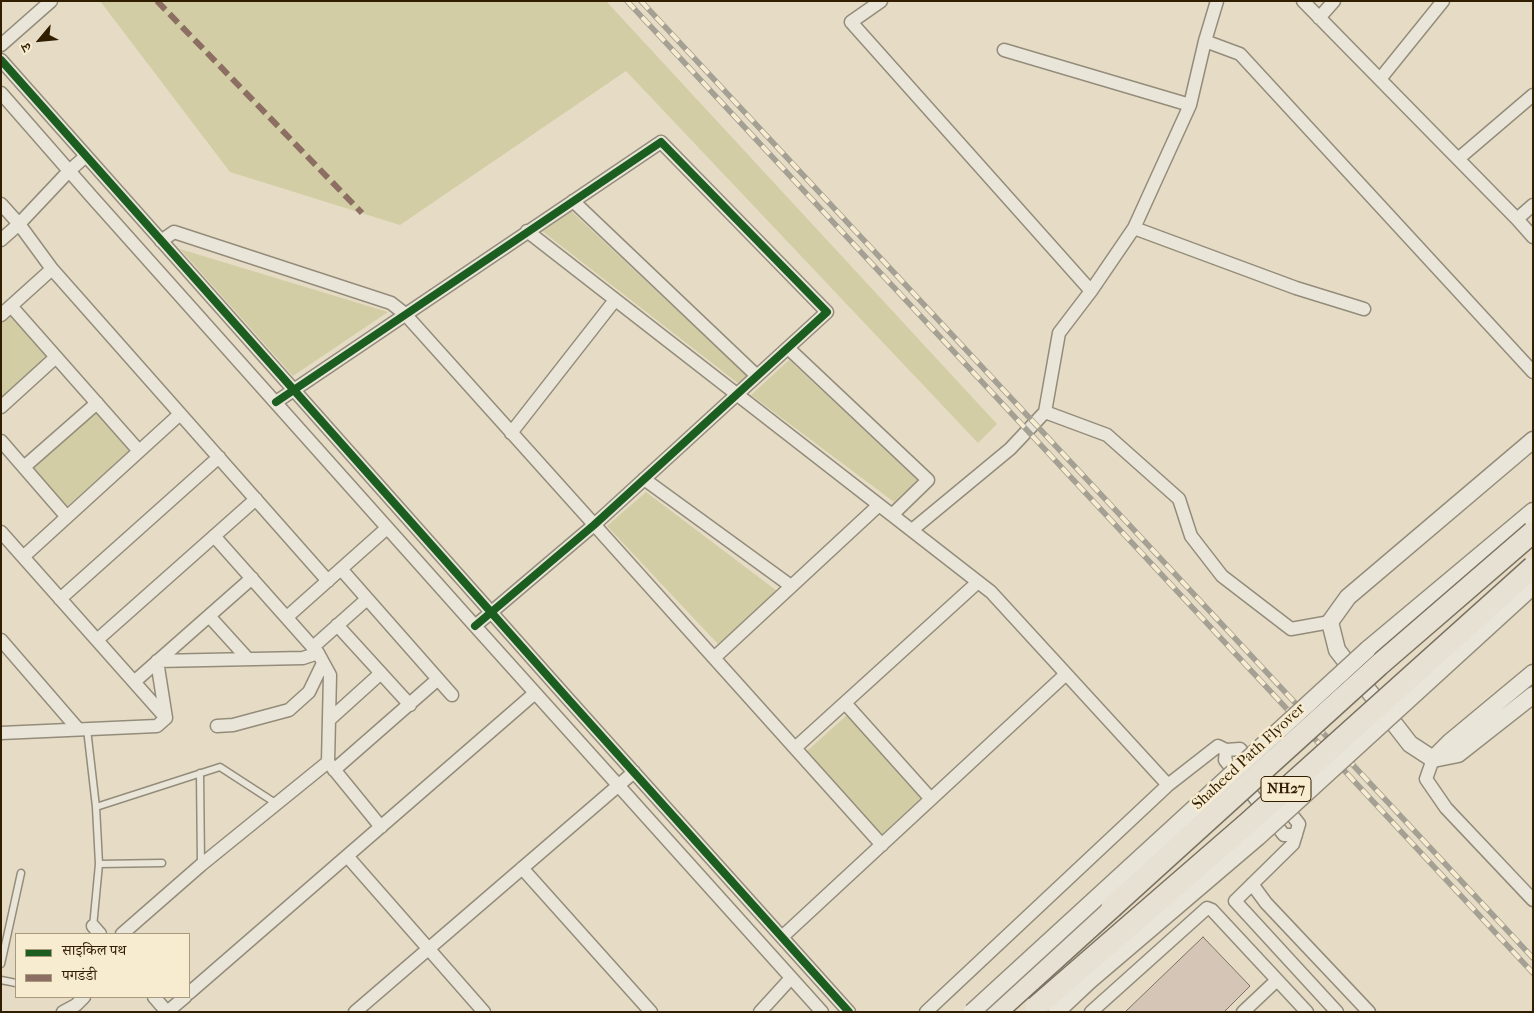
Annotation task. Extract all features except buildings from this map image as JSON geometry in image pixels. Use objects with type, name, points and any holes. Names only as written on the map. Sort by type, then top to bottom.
[{"type":"highway","name":"Shaheed Path Flyover","points":[[996,1012],[1378,665],[1533,532]]},
{"type":"highway","name":"NH27","points":[[1039,1011],[1533,567]]},
{"type":"highway","points":[[1054,937],[1112,906]]},
{"type":"street","points":[[1,45],[51,1]]},
{"type":"street","points":[[881,1],[851,22],[1092,291]]},
{"type":"street","points":[[912,530],[1010,448],[1045,412],[1059,333],[1092,291],[1134,228],[1164,166],[1190,105],[1205,41],[1217,1]]},
{"type":"street","points":[[1303,1],[1533,237]]},
{"type":"street","points":[[1319,18],[1334,1]]},
{"type":"street","points":[[1380,79],[1443,1]]},
{"type":"street","points":[[1205,41],[1240,54],[1533,372]]},
{"type":"street","points":[[1004,50],[1190,105]]},
{"type":"street","points":[[1,60],[491,613],[849,1012]]},
{"type":"street","points":[[1,92],[387,528],[822,1012]]},
{"type":"street","points":[[1458,159],[1533,95]]},
{"type":"street","points":[[276,402],[661,142],[827,312],[594,525],[475,626]]},
{"type":"street","points":[[1,240],[19,224],[69,170],[86,156]]},
{"type":"street","points":[[573,201],[757,376]]},
{"type":"street","points":[[1,204],[19,224],[52,269],[328,581]]},
{"type":"street","points":[[1517,219],[1533,205]]},
{"type":"street","points":[[1134,228],[1287,285],[1364,309]]},
{"type":"street","points":[[161,241],[174,232],[390,304],[405,314],[882,845]]},
{"type":"street","points":[[527,232],[991,592],[1168,785]]},
{"type":"street","points":[[52,269],[6,310],[56,357],[139,451]]},
{"type":"street","points":[[511,432],[615,300]]},
{"type":"street","points":[[788,348],[928,480],[892,514]]},
{"type":"street","points":[[1,407],[56,357]]},
{"type":"street","points":[[24,467],[96,403]]},
{"type":"street","points":[[1045,412],[1107,435],[1179,500],[1192,536],[1222,576],[1291,629],[1330,622],[1348,597],[1533,440]]},
{"type":"street","points":[[23,557],[180,414]]},
{"type":"street","points":[[1,442],[67,517]]},
{"type":"street","points":[[60,599],[219,457]]},
{"type":"street","points":[[644,479],[792,586]]},
{"type":"street","points":[[97,640],[256,499]]},
{"type":"street","points":[[714,658],[879,505]]},
{"type":"street","name":"Shaheed Path Flyover","points":[[972,1012],[1368,649],[1533,510]]},
{"type":"street","points":[[287,617],[387,528]]},
{"type":"street","points":[[214,536],[287,617],[318,654],[330,674],[331,766],[381,827]]},
{"type":"street","points":[[3,539],[23,557],[166,718]]},
{"type":"street","points":[[341,569],[452,695]]},
{"type":"street","points":[[134,682],[252,578]]},
{"type":"street","points":[[795,748],[978,582]]},
{"type":"street","points":[[1039,1011],[1089,981],[1258,837],[1533,586]]},
{"type":"street","points":[[217,726],[233,725],[289,710],[309,692],[318,654],[337,625],[367,599]]},
{"type":"street","points":[[208,616],[248,659]]},
{"type":"street","points":[[1330,622],[1337,650],[1410,744],[1432,758],[1458,754],[1533,695]]},
{"type":"street","points":[[337,625],[410,705]]},
{"type":"street","points":[[1,640],[83,729]]},
{"type":"street","points":[[158,661],[303,658],[318,654]]},
{"type":"street","points":[[158,661],[166,718]]},
{"type":"street","points":[[329,720],[381,673]]},
{"type":"street","points":[[1533,673],[1432,758],[1426,779],[1446,808],[1533,900]]},
{"type":"street","points":[[782,937],[1066,674]]},
{"type":"street","points":[[123,933],[201,865],[277,804],[331,766],[410,705],[438,679]]},
{"type":"street","points":[[190,992],[535,693]]},
{"type":"street","points":[[845,703],[931,799]]},
{"type":"street","points":[[1,733],[157,726],[166,718]]},
{"type":"street","points":[[926,1012],[1168,785],[1218,746],[1226,750],[1240,749],[1299,824],[1293,844],[1235,901],[1250,920],[1337,1012]]},
{"type":"street","points":[[1226,750],[1225,760],[1284,835],[1296,835]]},
{"type":"street","points":[[356,1012],[634,772]]},
{"type":"street","points":[[347,856],[484,1012]]},
{"type":"street","points":[[522,868],[651,1012]]},
{"type":"street","points":[[1252,884],[1266,902],[1369,1012]]},
{"type":"street","points":[[1091,1012],[1207,908],[1212,910],[1307,1012]]},
{"type":"street","points":[[760,1012],[791,978]]},
{"type":"street","points":[[1243,1012],[1277,980]]},
{"type":"street","points":[[63,1012],[76,1005],[83,998]]},
{"type":"street","points":[[155,998],[167,1012],[184,998]]},
{"type":"lane","points":[[83,729],[96,807],[99,864],[95,931]]},
{"type":"lane","points":[[96,807],[220,767],[277,804]]},
{"type":"lane","points":[[200,773],[201,865]]},
{"type":"lane","points":[[99,864],[162,863]]},
{"type":"lane","points":[[1,964],[21,874]]},
{"type":"lane","points":[[1,980],[15,983]]},
{"type":"shaded area","points":[[100,1],[606,1],[997,424],[978,443],[626,71],[400,225],[230,172]]},
{"type":"shaded area","points":[[570,210],[747,376],[739,384],[542,231]]},
{"type":"shaded area","points":[[180,249],[388,312],[293,376]]},
{"type":"shaded area","points":[[10,314],[48,357],[1,399],[1,321]]},
{"type":"shaded area","points":[[789,360],[917,480],[894,502],[751,395]]},
{"type":"shaded area","points":[[95,410],[130,450],[65,508],[29,468]]},
{"type":"shaded area","points":[[646,492],[777,591],[718,644],[607,526]]},
{"type":"shaded area","points":[[847,715],[921,798],[882,834],[807,751]]},
{"type":"railway","points":[[627,1],[1533,973]]},
{"type":"railway","points":[[641,1],[1533,958]]},
{"type":"marked path","points":[[157,1],[362,213]]},
{"type":"cycle path","points":[[1,60],[569,700],[849,1012]]},
{"type":"cycle path","points":[[276,402],[661,142],[827,312],[594,525],[475,626]]}]
